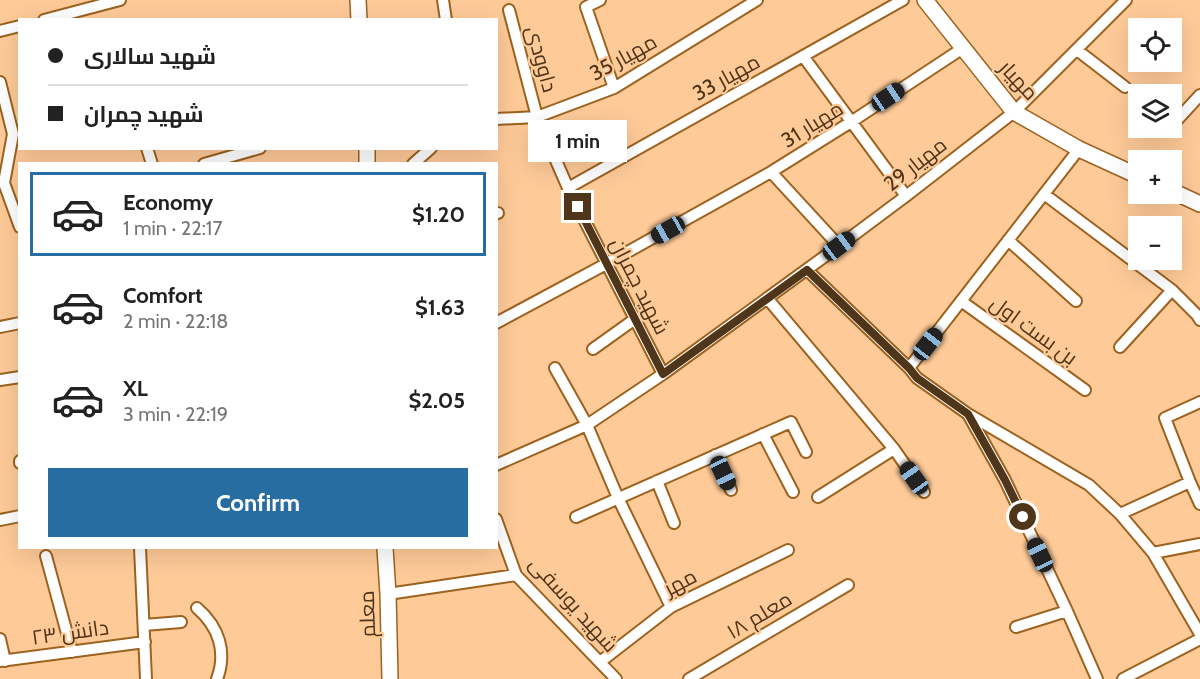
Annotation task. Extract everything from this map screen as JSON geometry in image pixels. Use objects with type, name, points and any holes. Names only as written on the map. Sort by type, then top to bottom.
[{"type":"street","points":[[52,18],[120,0]]},
{"type":"street","points":[[358,0],[359,18]]},
{"type":"street","points":[[443,0],[446,18]]},
{"type":"street","points":[[600,0],[585,7],[614,88]]},
{"type":"street","name":"مهیار 35","points":[[498,119],[537,117],[614,88],[757,0]]},
{"type":"street","name":"مهیار 33","points":[[568,188],[903,0]]},
{"type":"street","name":"مهیار","points":[[925,0],[1014,112],[1079,149],[1128,171]]},
{"type":"street","name":"مهیار 29","points":[[498,464],[587,425],[663,374],[807,270],[1014,112],[1077,50],[1114,4],[1126,0]]},
{"type":"street","name":"داوودی","points":[[509,10],[537,117]]},
{"type":"street","points":[[0,31],[18,26]]},
{"type":"street","name":"مهیار 31","points":[[498,322],[771,172],[963,48]]},
{"type":"street","points":[[1077,50],[1125,87]]},
{"type":"street","points":[[803,56],[906,196]]},
{"type":"street","points":[[0,82],[16,134],[2,183],[18,222]]},
{"type":"street","points":[[1182,114],[1200,94]]},
{"type":"street","name":"شهید چمران","points":[[537,117],[568,188],[663,374]]},
{"type":"street","points":[[909,368],[1079,149]]},
{"type":"street","points":[[211,162],[253,150]]},
{"type":"street","points":[[415,162],[429,150]]},
{"type":"street","points":[[771,172],[839,246]]},
{"type":"street","points":[[1044,194],[1172,290],[1199,316]]},
{"type":"street","points":[[1182,196],[1200,204]]},
{"type":"street","points":[[1008,240],[1076,301]]},
{"type":"street","points":[[807,270],[917,378],[968,414],[1089,485],[1120,514],[1153,553],[1200,636],[1123,679]]},
{"type":"street","points":[[1120,347],[1172,290]]},
{"type":"street","points":[[767,298],[894,449],[924,492]]},
{"type":"street","name":"بن بست اول","points":[[961,301],[1085,390]]},
{"type":"street","points":[[593,349],[635,319]]},
{"type":"street","points":[[0,327],[18,323]]},
{"type":"street","points":[[555,368],[587,425],[618,498],[671,607]]},
{"type":"street","points":[[0,380],[18,377]]},
{"type":"street","points":[[1200,402],[1165,418],[1200,504]]},
{"type":"street","points":[[968,414],[1005,480],[1097,679]]},
{"type":"street","points":[[576,517],[791,422],[806,452]]},
{"type":"street","points":[[763,434],[793,492]]},
{"type":"street","points":[[818,497],[894,449]]},
{"type":"street","points":[[715,456],[731,490]]},
{"type":"street","points":[[657,481],[674,523]]},
{"type":"street","points":[[1120,514],[1190,482]]},
{"type":"street","points":[[0,520],[18,516]]},
{"type":"street","name":"شهید یوسفی","points":[[498,525],[516,575],[616,679]]},
{"type":"street","points":[[1153,553],[1200,544]]},
{"type":"street","points":[[140,549],[146,679]]},
{"type":"street","name":"معلم","points":[[385,549],[390,679]]},
{"type":"street","name":"مهر","points":[[600,662],[671,607],[788,550]]},
{"type":"street","points":[[46,556],[72,652]]},
{"type":"street","points":[[388,594],[516,575]]},
{"type":"street","name":"معلم ۱۸","points":[[689,679],[848,585]]},
{"type":"street","points":[[197,608],[208,617],[216,632],[222,656],[217,679]]},
{"type":"street","points":[[1016,627],[1067,611]]},
{"type":"street","points":[[144,625],[182,622]]},
{"type":"street","points":[[0,639],[2,661]]},
{"type":"street","name":"دانش ٢٣","points":[[2,661],[145,642]]},
{"type":"route","points":[[578,207],[663,374],[807,270],[917,378],[968,414],[1023,517]]}]
